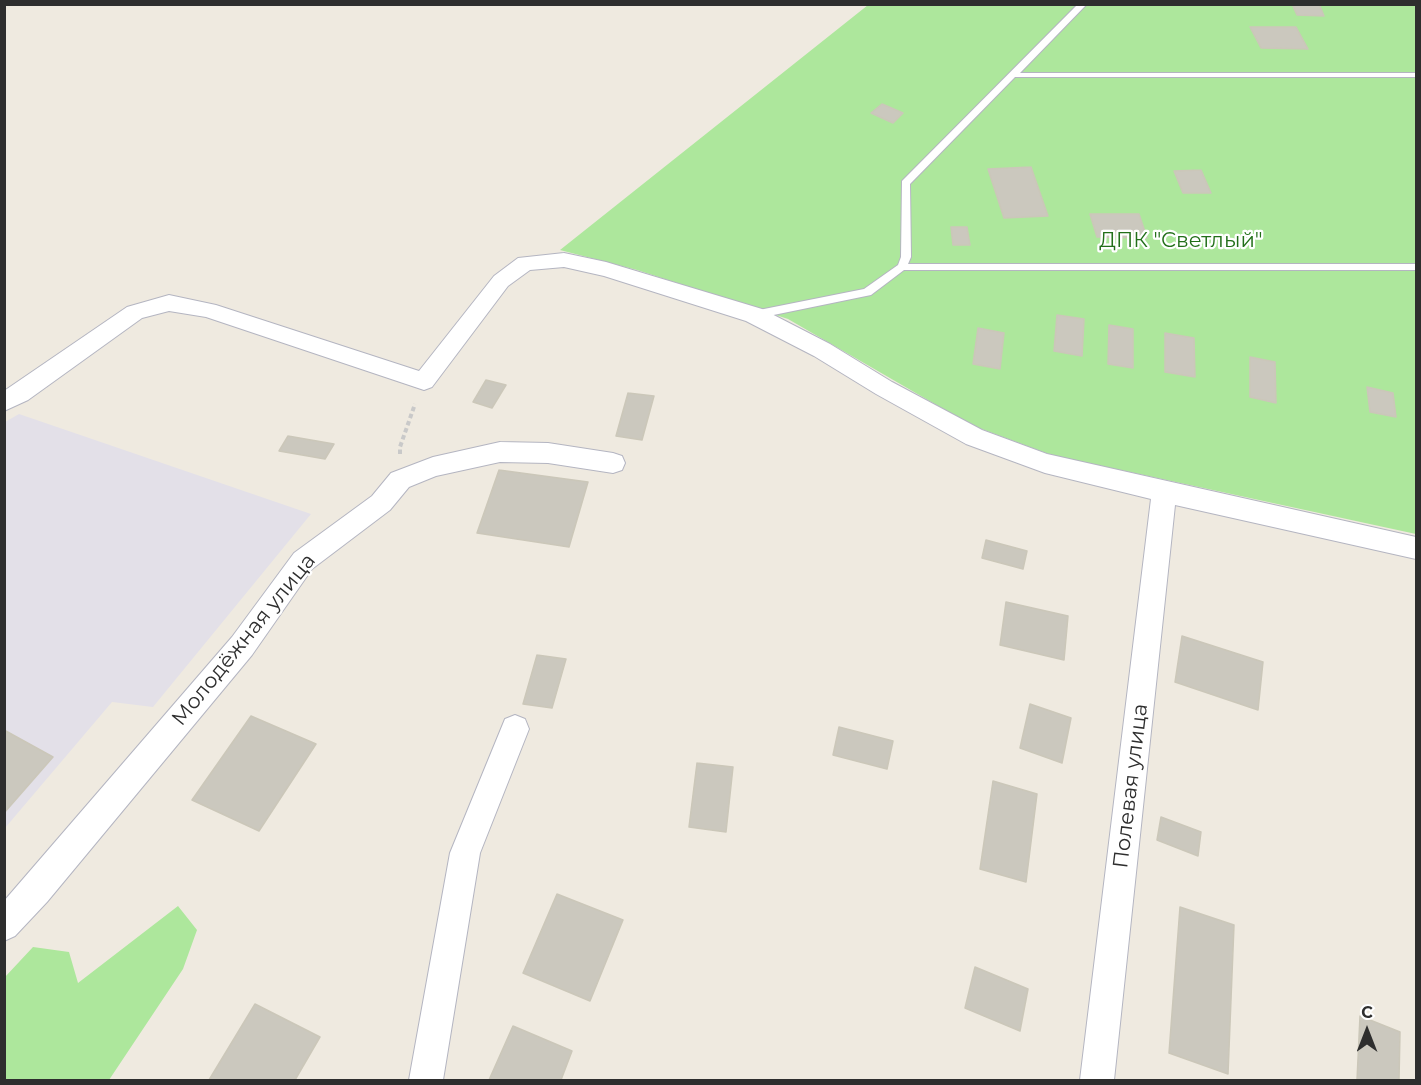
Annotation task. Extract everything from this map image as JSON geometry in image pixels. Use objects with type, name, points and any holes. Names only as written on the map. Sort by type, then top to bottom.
[{"type":"street","points":[[4,402],[20,394],[135,312],[169,303],[208,310],[424,381],[501,282],[525,263],[564,260],[606,269],[754,315],[822,350],[884,388],[974,436],[1045,463],[1416,548]]},
{"type":"street","name":"Молодёжная улица","points":[[4,925],[36,891],[242,646],[303,561],[381,503],[400,480],[433,467],[500,452],[548,453],[613,463]]},
{"type":"street","name":"Полевая улица","points":[[1097,1080],[1164,492]]},
{"type":"street","points":[[426,1080],[465,853],[515,729]]},
{"type":"lane","points":[[754,315],[867,292],[902,267],[906,257],[904,183],[1083,4]]},
{"type":"lane","points":[[1012,75],[1416,75]]},
{"type":"lane","points":[[902,267],[1416,267]]},
{"type":"path","points":[[400,480],[400,447],[424,381]]},
{"type":"shaded area","points":[[19,414],[311,514],[153,707],[112,702],[5,828],[5,422]]},
{"type":"green space","name":"ДПК \"Светлый\"","points":[[868,5],[1416,5],[1416,534],[1051,455],[971,425],[788,319],[637,270],[560,250]]},
{"type":"green space","points":[[178,906],[197,930],[183,969],[109,1080],[5,1080],[5,977],[33,947],[69,952],[78,983]]},
{"type":"building","points":[[1292,4],[1319,4],[1324,16],[1297,15]]},
{"type":"building","points":[[1250,27],[1296,27],[1308,49],[1261,48]]},
{"type":"building","points":[[882,104],[903,113],[893,123],[871,113]]},
{"type":"building","points":[[1031,167],[1048,216],[1004,218],[988,169]]},
{"type":"building","points":[[1201,170],[1211,193],[1183,193],[1174,171]]},
{"type":"building","points":[[1090,214],[1139,214],[1147,238],[1097,237]]},
{"type":"building","points":[[951,227],[967,227],[970,245],[953,245]]},
{"type":"building","points":[[1057,315],[1084,319],[1082,356],[1054,351]]},
{"type":"building","points":[[1109,325],[1133,329],[1133,368],[1108,364]]},
{"type":"building","points":[[978,328],[1004,333],[1000,369],[973,364]]},
{"type":"building","points":[[1165,333],[1194,338],[1195,377],[1165,372]]},
{"type":"building","points":[[1250,357],[1275,362],[1276,403],[1250,397]]},
{"type":"building","points":[[486,380],[506,385],[492,408],[473,402]]},
{"type":"building","points":[[1367,387],[1393,393],[1396,417],[1370,412]]},
{"type":"building","points":[[628,393],[654,396],[642,440],[616,436]]},
{"type":"building","points":[[288,436],[334,444],[325,459],[279,451]]},
{"type":"building","points":[[499,470],[588,482],[569,547],[477,533]]},
{"type":"building","points":[[986,540],[1027,551],[1023,569],[982,558]]},
{"type":"building","points":[[1006,602],[1068,616],[1064,660],[1000,645]]},
{"type":"building","points":[[1182,636],[1263,662],[1258,710],[1175,682]]},
{"type":"building","points":[[537,655],[566,659],[552,708],[523,704]]},
{"type":"building","points":[[1030,704],[1071,718],[1062,763],[1020,748]]},
{"type":"building","points":[[251,716],[316,744],[259,831],[192,800]]},
{"type":"building","points":[[839,727],[893,741],[887,769],[833,755]]},
{"type":"building","points":[[4,730],[53,757],[4,813]]},
{"type":"building","points":[[697,763],[733,767],[726,832],[689,827]]},
{"type":"building","points":[[993,781],[1037,794],[1026,882],[980,869]]},
{"type":"building","points":[[1161,817],[1201,832],[1198,856],[1157,840]]},
{"type":"building","points":[[557,894],[623,920],[590,1001],[523,973]]},
{"type":"building","points":[[1180,907],[1234,925],[1228,1074],[1169,1053]]},
{"type":"building","points":[[975,967],[1028,989],[1020,1031],[965,1008]]},
{"type":"building","points":[[255,1004],[320,1037],[295,1080],[209,1080]]},
{"type":"building","points":[[1360,1016],[1400,1032],[1399,1080],[1357,1080]]},
{"type":"building","points":[[513,1026],[572,1051],[561,1080],[489,1080]]}]
